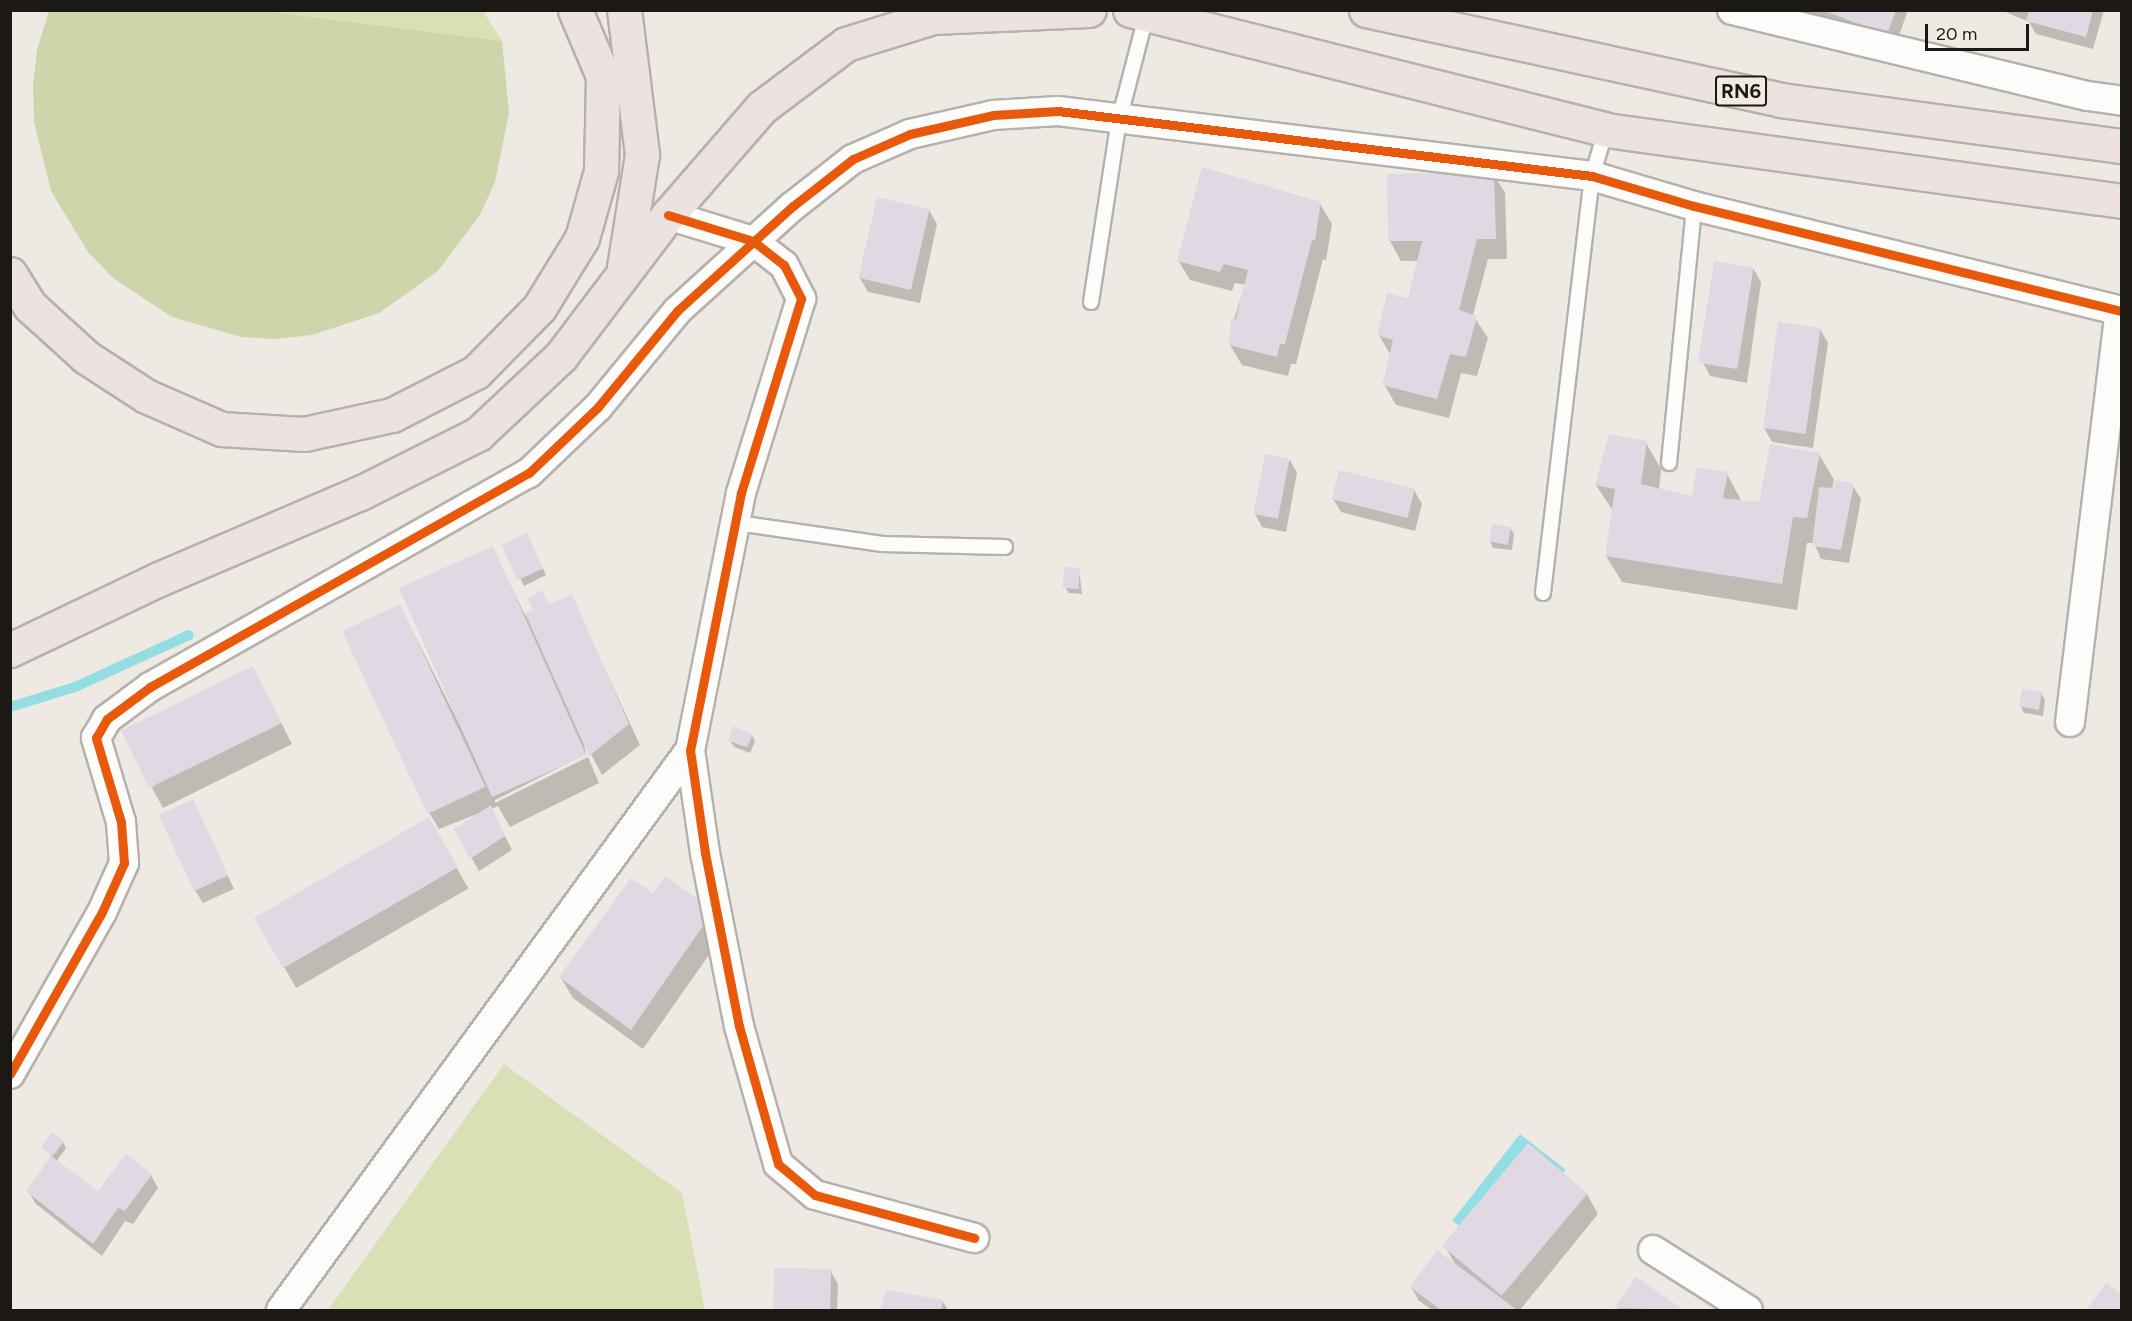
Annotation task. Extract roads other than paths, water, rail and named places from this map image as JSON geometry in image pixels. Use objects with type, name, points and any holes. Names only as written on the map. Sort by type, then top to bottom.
[{"type":"highway","points":[[10,274],[30,306],[86,357],[146,396],[221,429],[304,434],[392,415],[477,372],[539,308],[582,238],[601,171],[603,76],[575,10]]},
{"type":"highway","points":[[624,10],[642,154],[624,269]]},
{"type":"highway","points":[[10,650],[159,579],[360,493],[478,434],[561,356],[624,269],[762,107],[846,44],[933,17],[1089,10]]},
{"type":"highway","name":"RN6","points":[[1366,10],[1781,100],[2121,146]]},
{"type":"highway","points":[[1138,13],[1606,130],[2121,201]]},
{"type":"street","points":[[1732,10],[2088,96],[2121,101]]},
{"type":"street","points":[[10,1074],[102,912],[124,863],[121,822],[96,738],[107,719],[150,687],[529,473],[598,407],[677,311],[753,241],[853,159],[910,134],[993,115],[1058,111],[1592,176],[1694,206],[2121,311],[2070,722]]},
{"type":"street","points":[[668,215],[753,241],[784,265],[801,299],[741,493],[737,523],[690,750],[705,853],[739,1026],[778,1164],[814,1195],[974,1238]]},
{"type":"street","points":[[281,1311],[690,750]]},
{"type":"street","points":[[1653,1250],[1748,1311]]},
{"type":"lane","points":[[1091,302],[1138,13]]},
{"type":"lane","points":[[1543,593],[1592,176],[1606,130]]},
{"type":"lane","points":[[1669,463],[1694,206]]},
{"type":"lane","points":[[737,523],[882,543],[1005,547]]},
{"type":"water","points":[[1520,1134],[1566,1170],[1498,1256],[1452,1221]]},
{"type":"waterway","points":[[10,707],[75,687],[189,635]]}]
